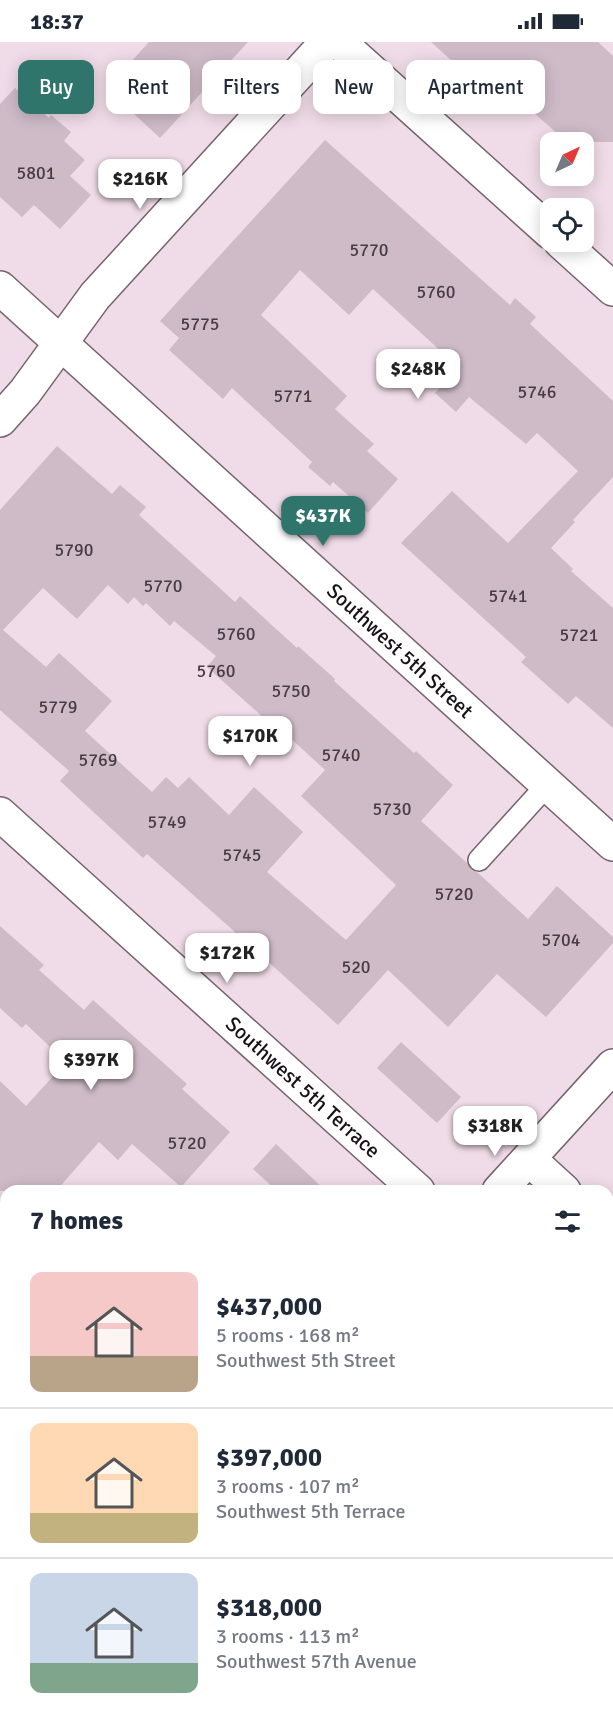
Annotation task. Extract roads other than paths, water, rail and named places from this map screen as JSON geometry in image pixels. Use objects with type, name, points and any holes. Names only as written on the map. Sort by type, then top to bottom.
[{"type":"street","points":[[0,420],[25,392],[95,296],[327,42]]},
{"type":"street","points":[[339,42],[540,223]]},
{"type":"street","points":[[572,252],[613,289]]},
{"type":"street","name":"Southwest 5th Street","points":[[0,288],[613,844]]},
{"type":"street","name":"Southwest 5th Terrace","points":[[0,814],[411,1185]]},
{"type":"street","points":[[505,1185],[613,1066]]},
{"type":"street","points":[[529,1159],[557,1185]]},
{"type":"lane","points":[[479,860],[548,784]]}]
